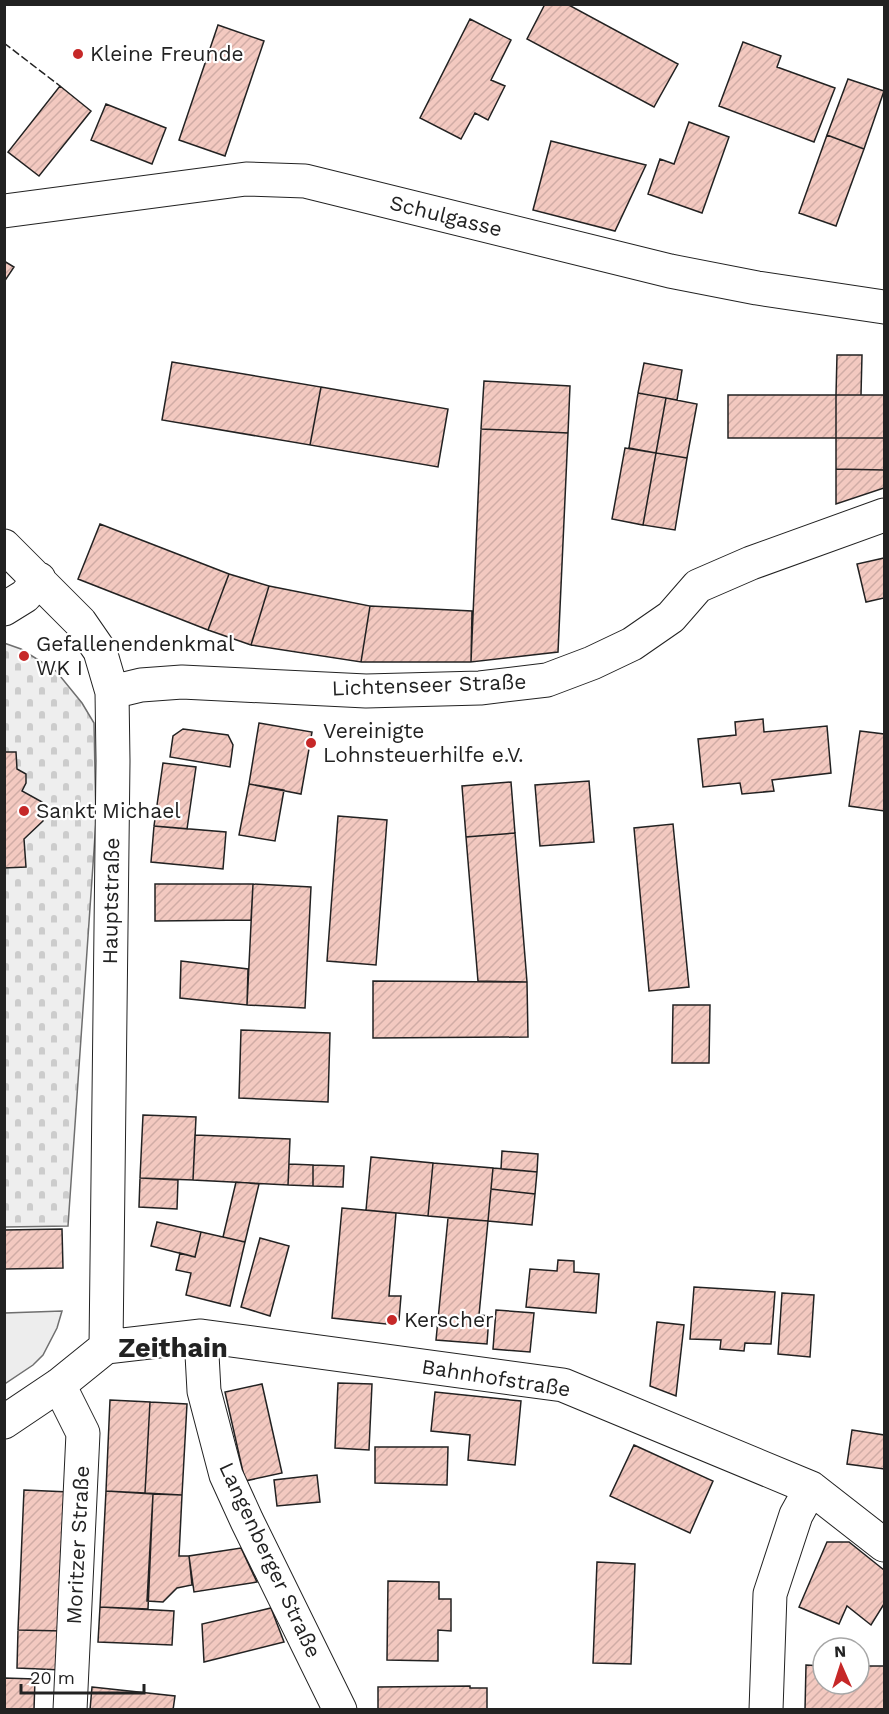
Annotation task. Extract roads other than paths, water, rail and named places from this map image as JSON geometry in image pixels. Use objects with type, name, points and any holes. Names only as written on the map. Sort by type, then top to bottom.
[{"type":"street","name":"Schulgasse","points":[[4,211],[246,179],[305,181],[670,272],[757,288],[885,307]]},
{"type":"street","name":"Lichtenseer Straße","points":[[112,692],[141,685],[182,682],[366,691],[480,688],[547,680],[592,663],[632,644],[671,617],[698,586],[751,563],[885,515]]},
{"type":"street","name":"Hauptstraße","points":[[4,546],[80,622],[100,651],[112,692],[106,1347]]},
{"type":"street","points":[[4,609],[25,596],[39,579]]},
{"type":"street","name":"Bahnhofstraße","points":[[106,1347],[201,1336],[562,1385],[811,1488],[885,1545]]},
{"type":"street","name":"Langenberger Straße","points":[[201,1336],[204,1391],[226,1475],[340,1710]]},
{"type":"street","points":[[4,1422],[59,1385],[106,1347]]},
{"type":"street","name":"Moritzer Straße","points":[[59,1385],[83,1433],[70,1710]]},
{"type":"street","points":[[766,1710],[770,1594],[784,1546],[796,1515],[811,1488]]},
{"type":"place","name":"Kleine Freunde","points":[[78,54]]},
{"type":"place","name":"Gefallenendenkmal WK I","points":[[24,656]]},
{"type":"place","name":"Vereinigte Lohnsteuerhilfe e.V.","points":[[311,743]]},
{"type":"place","name":"Sankt Michael","points":[[24,811]]},
{"type":"place","name":"Kerscher","points":[[392,1320]]},
{"type":"district","name":"Zeithain","points":[[173,1348]]}]
